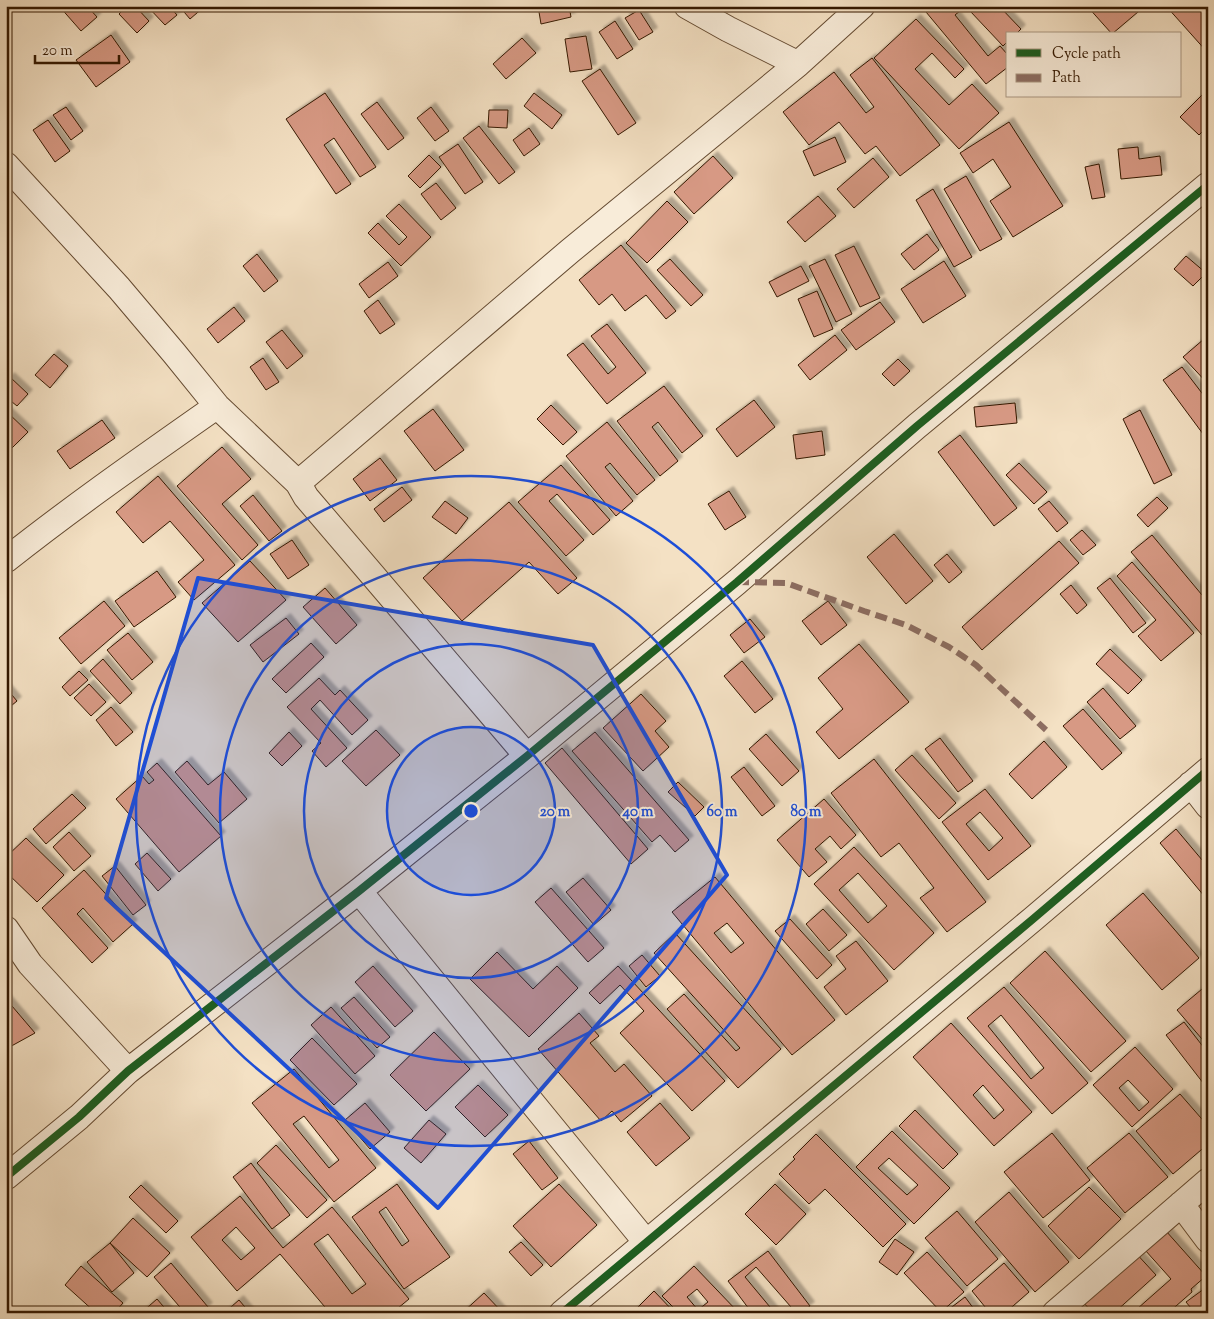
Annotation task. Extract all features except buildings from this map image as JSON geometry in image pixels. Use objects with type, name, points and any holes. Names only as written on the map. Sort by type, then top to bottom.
[{"type":"street","points":[[687,6],[728,30],[798,64]]},
{"type":"street","points":[[298,483],[570,251],[798,64],[862,6]]},
{"type":"street","points":[[6,165],[119,288],[216,406],[298,483],[306,497],[527,756]]},
{"type":"street","points":[[6,1177],[79,1117],[128,1071],[359,891],[527,756],[737,582],[917,426],[1208,185]]},
{"type":"street","points":[[6,560],[216,406]]},
{"type":"street","points":[[562,1313],[1200,777],[1208,806]]},
{"type":"street","points":[[359,891],[646,1242]]},
{"type":"street","points":[[6,929],[30,964],[128,1071]]},
{"type":"street","points":[[1055,1313],[1208,1181]]},
{"type":"street","points":[[1181,1204],[1208,1240]]},
{"type":"highlighted area","points":[[198,578],[593,645],[727,875],[438,1208],[106,898]]},
{"type":"marked path","points":[[737,582],[786,583],[906,625],[949,647],[976,665],[1046,730]]},
{"type":"cycle path","points":[[6,1177],[79,1117],[128,1071],[359,891],[527,756],[737,582],[917,426],[1208,185]]},
{"type":"cycle path","points":[[562,1313],[1208,770]]}]
